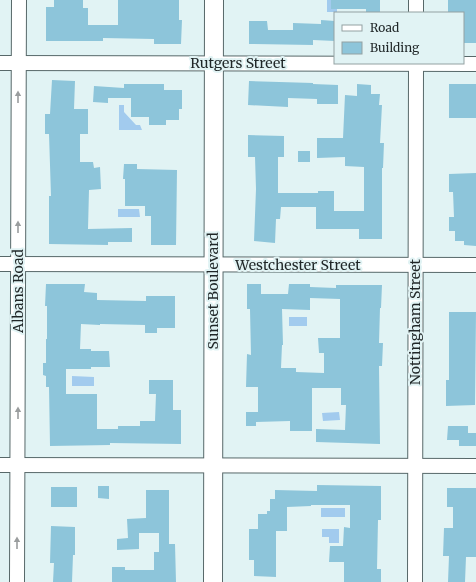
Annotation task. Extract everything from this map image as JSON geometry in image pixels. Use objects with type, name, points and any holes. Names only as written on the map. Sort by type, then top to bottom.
[{"type":"street","name":"Albans Road","points":[[17,582],[19,0]]},
{"type":"street","name":"Sunset Boulevard","points":[[213,582],[214,0]]},
{"type":"street","points":[[416,0],[416,12]]},
{"type":"street","name":"Rutgers Street","points":[[0,62],[334,63]]},
{"type":"street","name":"Nottingham Street","points":[[415,582],[416,64]]},
{"type":"street","name":"Rutgers Street","points":[[464,64],[476,64]]},
{"type":"street","name":"Westchester Street","points":[[0,264],[476,265]]},
{"type":"street","points":[[0,465],[476,466]]},
{"type":"water","points":[[327,0],[339,0],[337,4],[337,12],[327,12]]},
{"type":"water","points":[[119,105],[124,105],[124,112],[136,125],[140,125],[142,130],[119,130]]},
{"type":"water","points":[[118,209],[139,209],[140,217],[118,217]]},
{"type":"water","points":[[289,317],[307,317],[307,326],[289,326]]},
{"type":"water","points":[[72,376],[94,377],[94,386],[72,386]]},
{"type":"water","points":[[339,412],[340,420],[323,421],[322,413]]},
{"type":"water","points":[[321,508],[345,508],[345,517],[321,517]]},
{"type":"water","points":[[322,529],[339,529],[339,543],[329,543],[329,537],[322,537]]},
{"type":"building","points":[[54,0],[83,0],[83,8],[88,8],[88,25],[118,25],[118,0],[179,0],[179,20],[182,20],[181,44],[154,44],[154,39],[103,38],[103,41],[46,41],[46,7],[54,7]]},
{"type":"building","points":[[331,0],[380,0],[380,12],[366,12],[366,9],[331,9]]},
{"type":"building","points":[[448,0],[476,0],[476,43],[464,43],[464,12],[448,12]]},
{"type":"building","points":[[321,20],[334,21],[334,41],[313,40],[313,45],[249,44],[249,21],[267,21],[268,30],[293,30],[293,23],[321,24]]},
{"type":"building","points":[[52,80],[75,81],[74,109],[88,109],[88,134],[80,134],[80,162],[93,162],[94,168],[100,167],[101,189],[89,190],[88,229],[132,228],[132,242],[108,242],[108,245],[49,244],[49,196],[51,196],[49,134],[45,134],[45,114],[50,114]]},
{"type":"building","points":[[249,81],[338,85],[338,104],[317,104],[317,99],[288,98],[288,107],[248,105]]},
{"type":"building","points":[[124,84],[164,84],[164,90],[182,90],[182,109],[179,109],[179,120],[166,120],[166,125],[149,125],[149,117],[131,117],[131,98],[108,98],[108,103],[93,102],[94,86],[124,88]]},
{"type":"building","points":[[357,84],[371,85],[371,94],[380,94],[379,105],[382,105],[380,143],[384,143],[382,168],[382,239],[359,239],[359,229],[316,229],[316,207],[281,207],[280,219],[276,219],[275,243],[254,241],[256,189],[255,157],[248,157],[248,135],[284,136],[284,157],[278,157],[278,193],[318,193],[318,191],[334,191],[334,211],[364,211],[364,167],[345,166],[345,157],[317,158],[317,138],[343,138],[345,95],[357,96]]},
{"type":"building","points":[[449,84],[476,84],[476,118],[449,118]]},
{"type":"building","points":[[298,151],[310,151],[310,162],[298,162]]},
{"type":"building","points":[[124,164],[137,164],[137,169],[177,170],[176,245],[151,245],[151,216],[145,216],[145,206],[125,206],[125,179],[123,179]]},
{"type":"building","points":[[476,173],[476,246],[464,245],[464,241],[455,241],[455,231],[449,231],[449,217],[454,217],[453,192],[449,192],[449,174]]},
{"type":"building","points":[[46,284],[85,284],[84,292],[97,293],[97,300],[146,301],[146,296],[175,296],[175,328],[157,328],[157,333],[145,333],[145,325],[81,324],[80,349],[91,349],[91,351],[109,351],[110,367],[66,369],[66,394],[97,394],[97,429],[118,429],[118,426],[140,426],[140,421],[155,421],[156,394],[149,394],[149,380],[173,380],[173,410],[181,410],[181,444],[110,443],[110,445],[50,446],[49,387],[46,387],[46,376],[43,375],[43,363],[46,363],[47,339],[47,306],[45,306]]},
{"type":"building","points":[[247,284],[261,284],[261,294],[288,294],[289,284],[310,284],[310,287],[336,288],[336,285],[382,285],[379,343],[383,343],[382,366],[379,366],[380,444],[316,442],[316,429],[345,430],[346,405],[341,405],[341,388],[312,388],[312,431],[290,431],[290,421],[256,422],[256,426],[246,426],[246,412],[258,412],[258,387],[246,387],[247,354],[251,355],[250,309],[247,309]],"holes":[[[310,298],[340,299],[340,338],[318,338],[319,353],[324,353],[324,373],[296,372],[296,368],[281,368],[283,345],[282,309],[310,310]]]},
{"type":"building","points":[[449,312],[476,312],[475,405],[446,406],[446,380],[449,380]]},
{"type":"building","points":[[448,426],[468,426],[468,433],[476,433],[476,446],[459,446],[459,440],[447,440]]},
{"type":"building","points":[[317,485],[381,486],[381,520],[378,520],[377,569],[381,569],[381,582],[344,582],[344,562],[329,562],[330,546],[343,546],[344,527],[350,528],[350,505],[311,505],[287,507],[287,531],[276,531],[276,577],[254,576],[254,560],[249,560],[249,529],[258,529],[258,514],[267,514],[267,511],[270,511],[270,499],[275,499],[275,490],[317,491]]},
{"type":"building","points":[[98,486],[109,486],[109,499],[98,498]]},
{"type":"building","points":[[51,487],[77,487],[77,507],[51,507]]},
{"type":"building","points":[[447,488],[476,488],[476,557],[466,557],[465,582],[448,582],[449,556],[443,556],[444,528],[453,528],[453,507],[447,507]]},
{"type":"building","points":[[146,490],[169,490],[169,544],[175,544],[176,582],[112,582],[112,567],[125,567],[125,570],[154,570],[154,552],[159,552],[159,533],[139,533],[139,549],[117,550],[117,539],[128,538],[127,519],[146,518]]},
{"type":"building","points":[[51,526],[75,527],[75,555],[73,555],[72,582],[53,582],[54,563],[50,563]]}]
